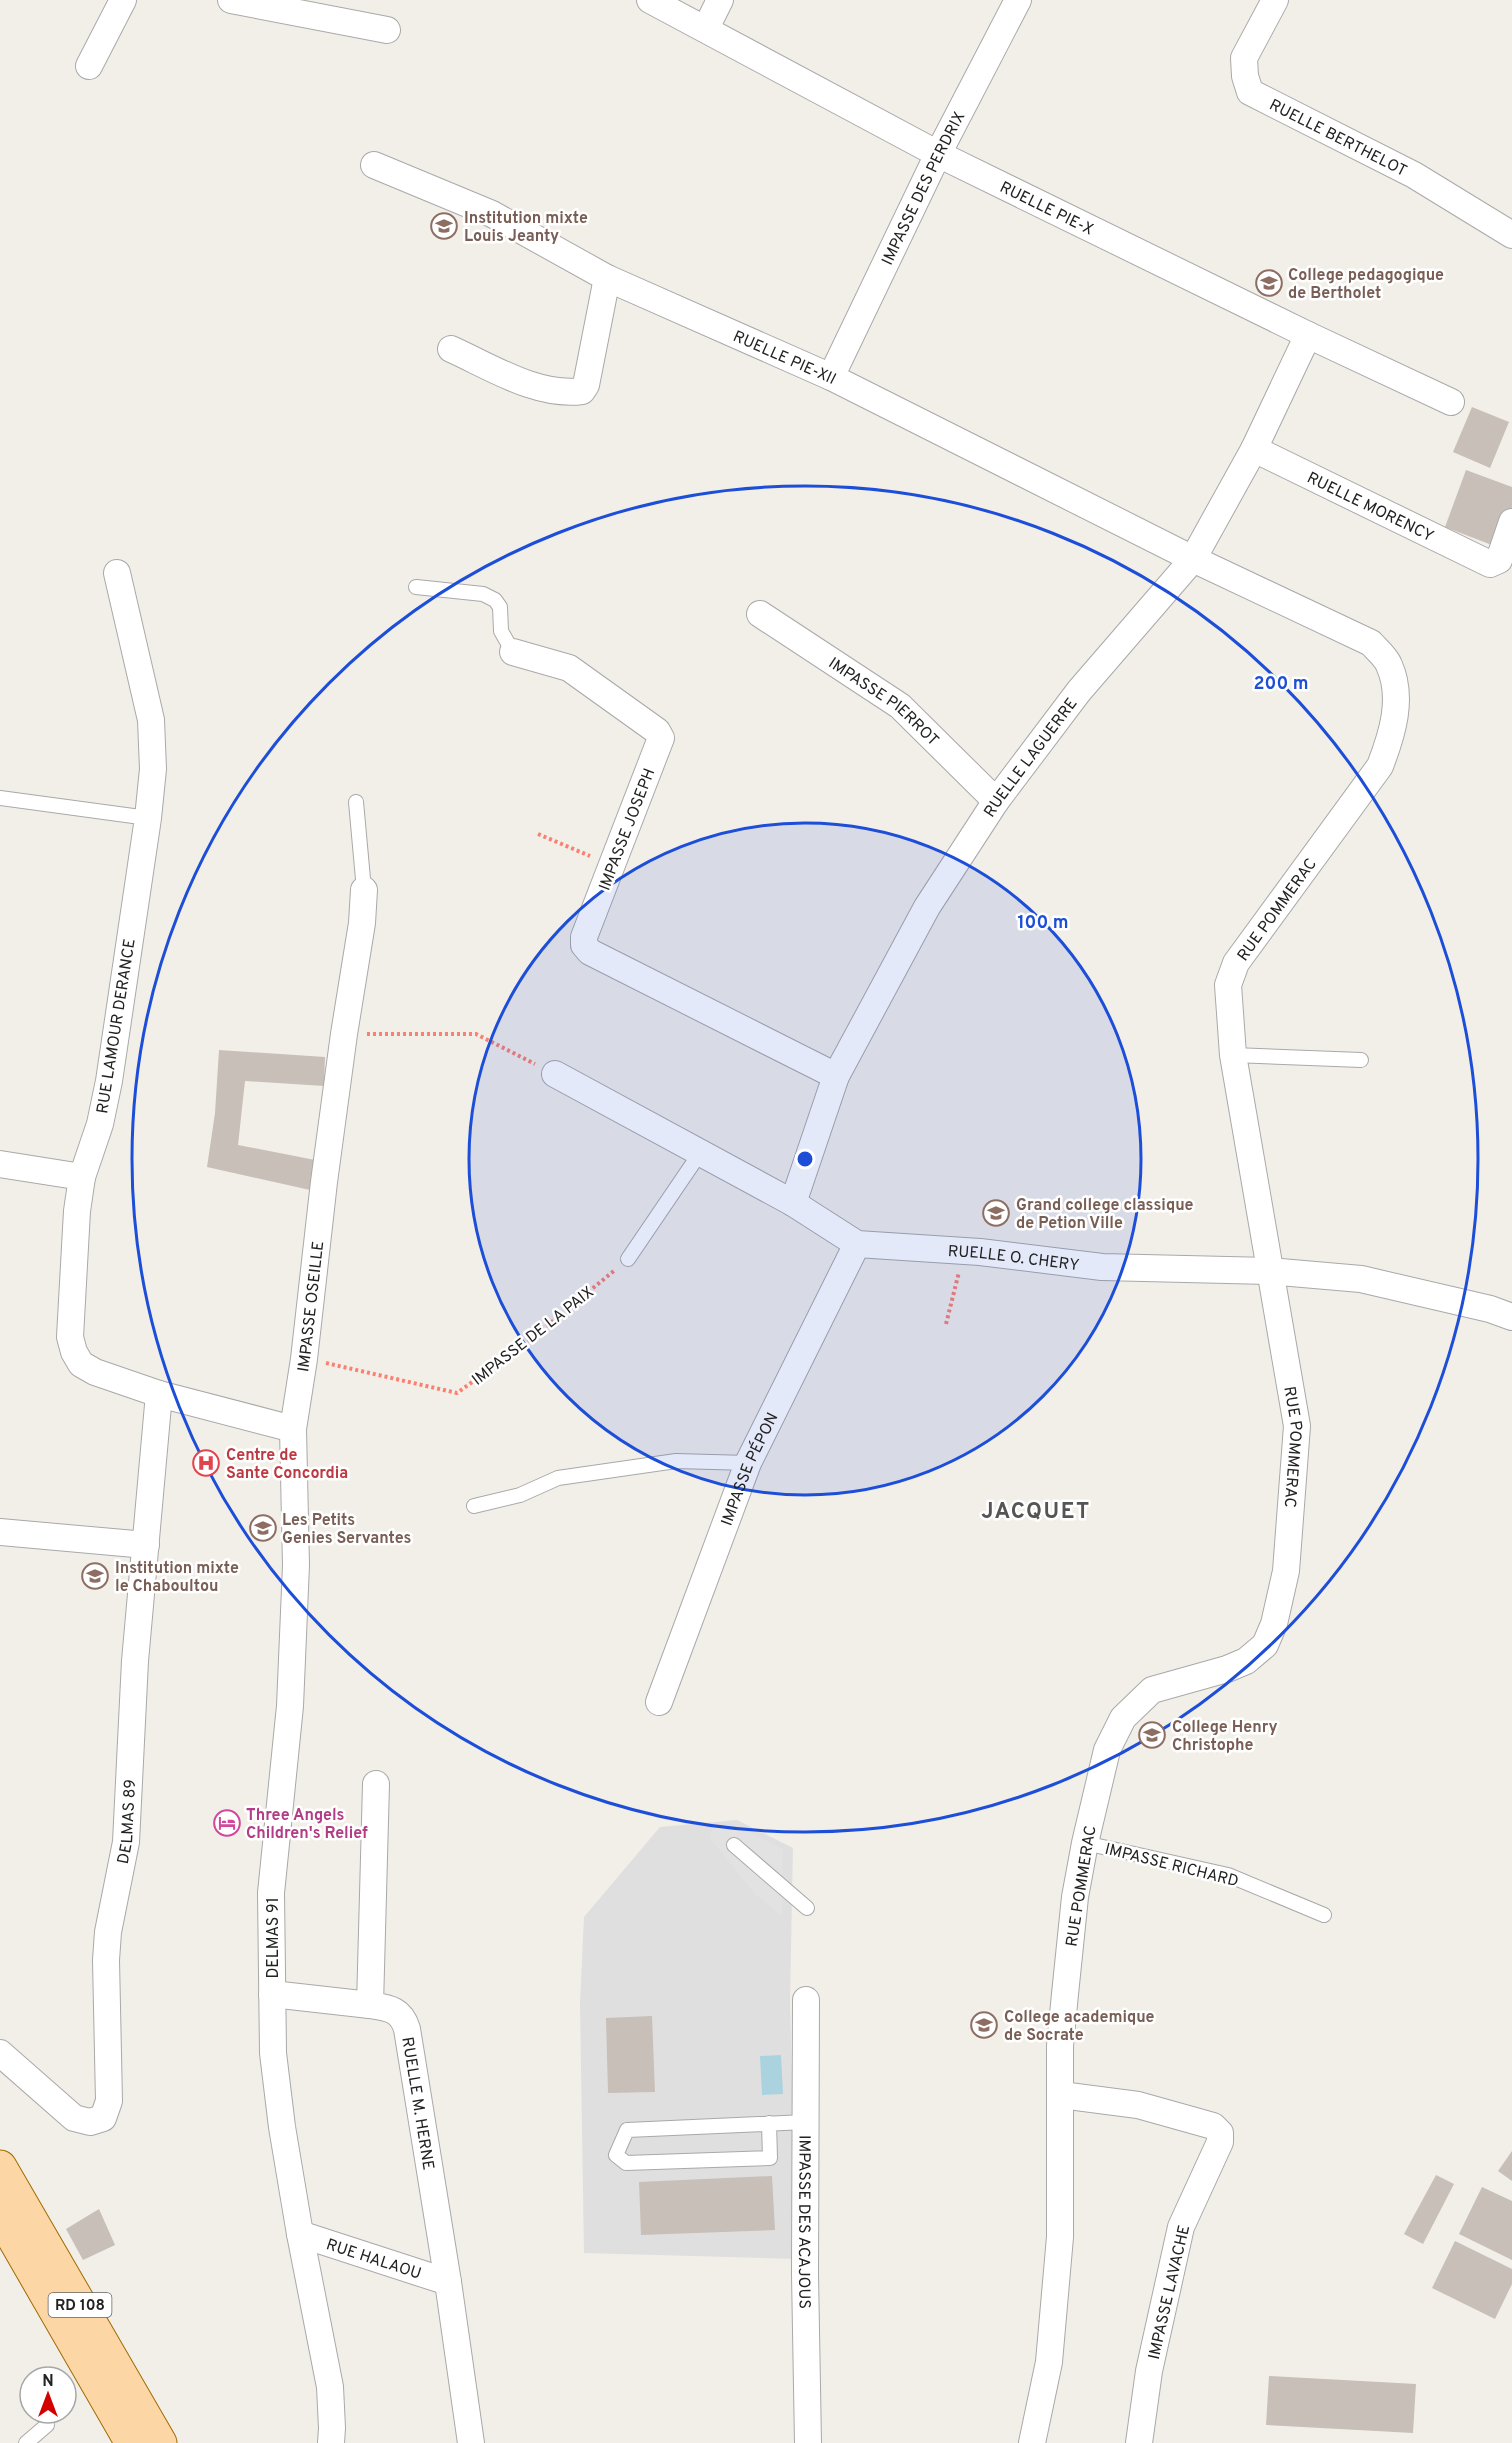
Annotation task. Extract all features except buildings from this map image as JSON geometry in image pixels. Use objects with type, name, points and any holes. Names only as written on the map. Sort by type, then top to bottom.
[{"type":"main road","name":"RD 108","points":[[0,2167],[160,2443]]},
{"type":"main road","name":"RD 108","points":[[0,2214],[132,2443]]},
{"type":"street","points":[[89,66],[123,0]]},
{"type":"street","points":[[231,0],[387,30]]},
{"type":"street","name":"RUELLE PIE-X","points":[[650,0],[938,153],[1308,335],[1451,402]]},
{"type":"street","points":[[706,28],[720,0]]},
{"type":"street","name":"IMPASSE DES PERDRIX","points":[[831,377],[938,153],[1018,0]]},
{"type":"street","name":"RUELLE BERTHELOT","points":[[1275,0],[1244,58],[1245,76],[1250,92],[1414,175],[1512,235]]},
{"type":"street","name":"RUELLE PIE-XII","points":[[374,165],[492,214],[607,278],[831,377],[1193,559]]},
{"type":"street","points":[[451,349],[536,387],[573,393],[582,392],[586,385],[607,278]]},
{"type":"street","name":"RUELLE LAGUERRE","points":[[794,1203],[836,1076],[927,907],[996,801],[1079,691],[1193,559],[1254,449],[1308,335]]},
{"type":"street","name":"RUELLE MORENCY","points":[[1254,449],[1490,564],[1499,560],[1512,522]]},
{"type":"street","name":"RUE POMMERAC","points":[[1032,2443],[1049,2362],[1060,2236],[1060,2046],[1075,1897],[1107,1750],[1123,1718],[1152,1690],[1227,1669],[1246,1661],[1265,1645],[1274,1624],[1286,1571],[1297,1426],[1233,1055],[1228,985],[1236,963],[1380,766],[1394,732],[1394,685],[1389,664],[1371,644],[1193,559]]},
{"type":"street","name":"RUE LAMOUR DERANCE","points":[[117,573],[151,720],[153,769],[148,818],[109,1081],[100,1125],[82,1177],[77,1211],[70,1337],[74,1352],[81,1364],[94,1372],[159,1394],[293,1429]]},
{"type":"street","name":"IMPASSE PIERROT","points":[[760,614],[900,706],[996,801]]},
{"type":"street","name":"IMPASSE JOSEPH","points":[[513,652],[569,668],[657,731],[661,738],[584,937],[584,945],[590,952],[836,1076]]},
{"type":"street","name":"IMPASSE OSEILLE","points":[[293,1429],[304,1359],[344,1034],[362,923],[364,890]]},
{"type":"street","name":"RUELLE O. CHERY","points":[[555,1074],[794,1203],[857,1244],[964,1251],[1102,1267],[1269,1271],[1361,1279],[1490,1309],[1512,1317]]},
{"type":"street","points":[[0,1164],[82,1177]]},
{"type":"street","name":"IMPASSE PÉPON","points":[[659,1702],[748,1463],[857,1244]]},
{"type":"street","name":"DELMAS 89","points":[[0,2053],[74,2118],[81,2121],[97,2121],[103,2118],[109,2101],[106,1960],[108,1932],[126,1842],[135,1661],[159,1394]]},
{"type":"street","name":"DELMAS 91","points":[[293,1429],[296,1565],[291,1683],[271,1893],[273,2053],[282,2127],[300,2234],[330,2387],[331,2443]]},
{"type":"street","points":[[0,1532],[146,1545]]},
{"type":"street","points":[[370,2005],[376,1784]]},
{"type":"street","name":"RUELLE M. HERNE","points":[[272,1994],[370,2005],[395,2010],[401,2014],[407,2029],[448,2282],[471,2443]]},
{"type":"street","name":"IMPASSE DES ACAJOUS","points":[[806,2000],[807,2443]]},
{"type":"street","name":"IMPASSE LAVACHE","points":[[1060,2095],[1138,2105],[1212,2126],[1220,2133],[1220,2142],[1181,2227],[1149,2371],[1139,2443]]},
{"type":"street","name":"RUE HALAOU","points":[[300,2234],[448,2282]]},
{"type":"lane","name":"IMPASSE JOSEPH","points":[[416,587],[483,594],[495,600],[500,607],[501,631],[513,652]]},
{"type":"lane","points":[[0,798],[148,818]]},
{"type":"lane","points":[[356,802],[364,890]]},
{"type":"lane","points":[[1233,1055],[1361,1060]]},
{"type":"lane","points":[[628,1259],[700,1153]]},
{"type":"lane","points":[[474,1506],[520,1495],[558,1478],[676,1461],[748,1463]]},
{"type":"lane","name":"IMPASSE RICHARD","points":[[1085,1843],[1228,1875],[1324,1915]]},
{"type":"lane","points":[[734,1845],[807,1908]]},
{"type":"lane","points":[[769,2123],[770,2158],[626,2163],[616,2155],[627,2130],[806,2121]]},
{"type":"lane","points":[[26,2443],[47,2425]]},
{"type":"path","points":[[538,834],[612,866]]},
{"type":"path","points":[[344,1034],[476,1034],[555,1074]]},
{"type":"path","points":[[946,1324],[964,1251]]},
{"type":"path","name":"IMPASSE DE LA PAIX","points":[[304,1359],[457,1393],[526,1343],[628,1259]]},
{"type":"shaded area","points":[[737,1820],[793,1848],[790,2000],[796,2259],[584,2253],[580,2003],[584,1917],[660,1827]]},
{"type":"shaded area","points":[[737,1826],[783,1849],[782,1916],[755,1894],[710,1838],[712,1828]]},
{"type":"water","points":[[781,2055],[783,2094],[762,2095],[760,2056]]},
{"type":"place","name":"Institution mixte Louis Jeanty","points":[[444,226]]},
{"type":"place","name":"College pedagogique de Bertholet","points":[[1269,283]]},
{"type":"place","name":"Grand college classique de Petion Ville","points":[[996,1213]]},
{"type":"place","name":"Centre de Sante Concordia","points":[[206,1463]]},
{"type":"place","name":"Les Petits Genies Servantes","points":[[263,1528]]},
{"type":"place","name":"Institution mixte le Chaboultou","points":[[95,1576]]},
{"type":"place","name":"College Henry Christophe","points":[[1152,1735]]},
{"type":"place","name":"Three Angels Children's Relief","points":[[227,1823]]},
{"type":"place","name":"College academique de Socrate","points":[[984,2025]]},
{"type":"district","name":"JACQUET","points":[[1036,1510]]}]
